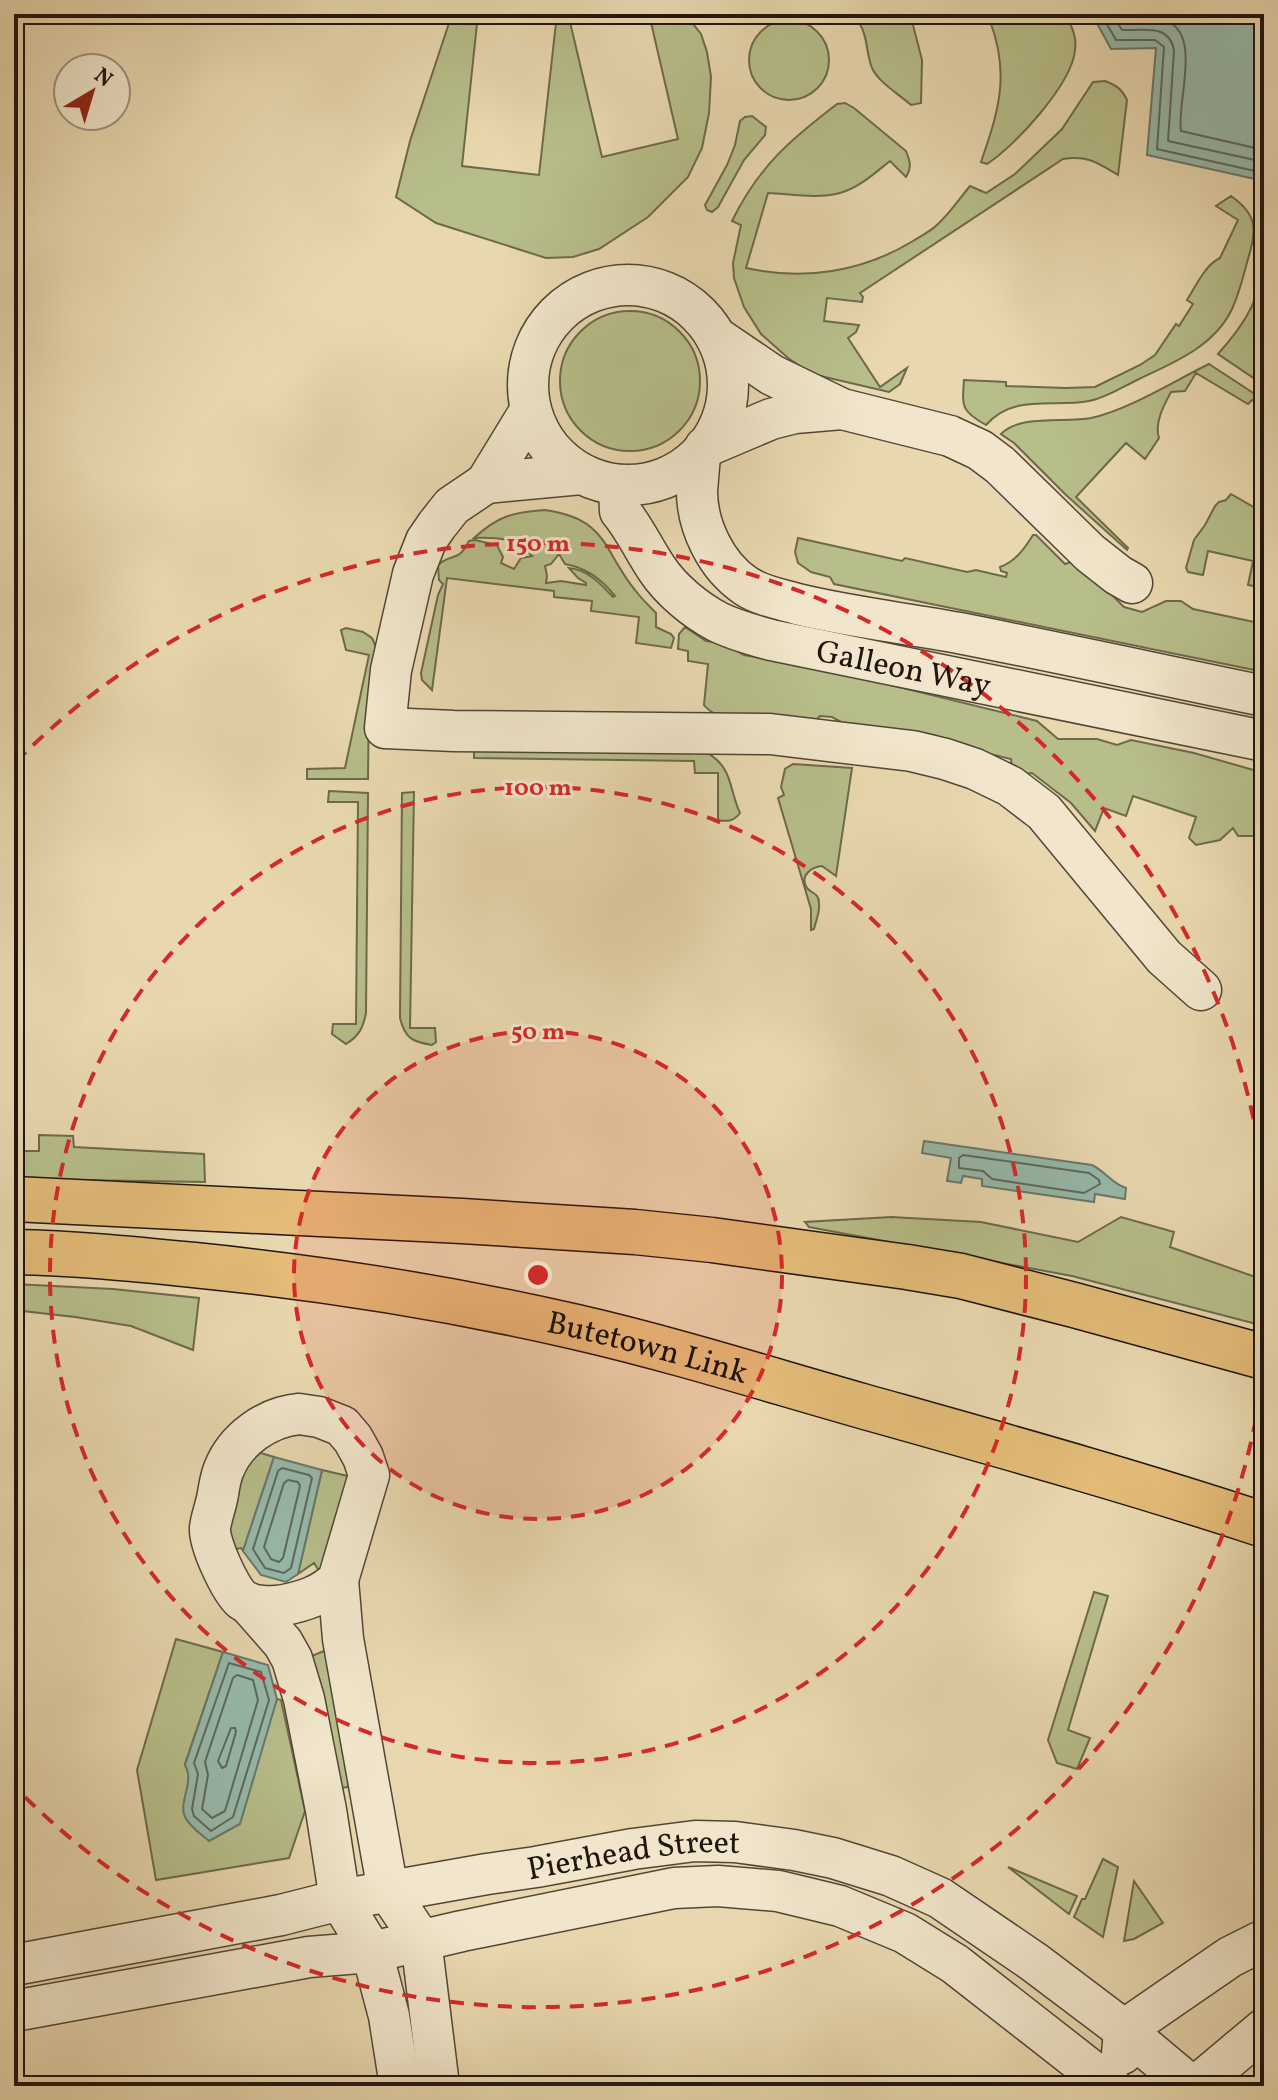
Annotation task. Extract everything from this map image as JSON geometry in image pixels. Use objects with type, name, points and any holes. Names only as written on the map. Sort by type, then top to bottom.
[{"type":"main road","points":[[14,1199],[478,1222],[712,1240],[961,1276],[1264,1357]]},
{"type":"main road","name":"Butetown Link","points":[[14,1252],[258,1271],[407,1293],[551,1322],[708,1362],[1072,1465],[1264,1525]]},
{"type":"street","points":[[703,451],[728,407],[727,367],[710,326],[684,301],[652,287],[617,284],[595,289],[571,301],[549,322],[532,352],[527,384],[530,411],[542,438],[560,459],[581,474],[601,482],[642,484],[674,474],[703,451],[771,419],[795,413],[842,409]]},
{"type":"street","points":[[716,337],[785,383],[842,409],[939,433],[980,450],[1000,465],[1090,553],[1132,583]]},
{"type":"street","points":[[530,411],[486,483],[452,506],[431,533],[420,556],[391,670],[385,728],[770,734],[912,751],[945,759],[1010,786],[1044,812],[1164,957],[1201,990]]},
{"type":"street","name":"Galleon Way","points":[[703,451],[697,492],[700,516],[708,538],[730,572],[746,586],[766,596],[816,609],[958,633],[1264,696]]},
{"type":"street","points":[[486,483],[581,474]]},
{"type":"street","name":"Galleon Way","points":[[619,485],[620,511],[657,569],[682,596],[716,621],[771,640],[1258,741]]},
{"type":"street","points":[[338,1580],[305,1602],[276,1607],[247,1602],[231,1585],[209,1531],[223,1470],[237,1446],[258,1428],[285,1415],[319,1417],[342,1426],[363,1457],[369,1475],[338,1580],[343,1639],[388,1891],[421,1940],[439,2086]]},
{"type":"street","points":[[247,1602],[283,1643],[292,1659],[304,1699],[324,1796],[340,1900],[372,1952],[392,2027],[400,2086]]},
{"type":"street","name":"Pierhead Street","points":[[14,1965],[281,1915],[388,1891],[633,1849],[695,1841],[735,1842],[794,1850],[861,1866],[940,1898],[1034,1962],[1194,2086]]},
{"type":"street","name":"Pierhead Street","points":[[14,2011],[309,1957],[372,1952],[674,1888],[718,1886],[778,1891],[840,1906],[905,1933],[955,1964],[1111,2086]]},
{"type":"street","points":[[1120,2086],[1124,2030],[1230,1957],[1264,1940]]},
{"type":"street","points":[[1194,2086],[1264,2029]]},
{"type":"green space","points":[[452,14],[478,14],[462,166],[539,175],[556,23],[570,22],[602,157],[678,139],[649,14],[685,14],[701,34],[711,77],[709,113],[702,148],[688,177],[648,217],[599,249],[573,257],[546,258],[436,223],[396,197],[410,141]]},
{"type":"green space","points":[[863,14],[932,14],[912,21],[922,60],[921,103],[911,105],[875,73],[859,23]]},
{"type":"green space","points":[[990,14],[1065,14],[1075,45],[1072,64],[1053,96],[1026,129],[987,164],[981,162],[997,109],[1001,75]]},
{"type":"green space","points":[[789,20],[804,23],[817,32],[826,45],[829,60],[826,75],[817,88],[804,97],[789,100],[774,97],[761,88],[752,75],[749,60],[752,45],[761,32],[774,23]]},
{"type":"green space","points":[[1105,81],[1118,88],[1127,100],[1118,175],[1086,159],[1063,159],[860,293],[862,302],[827,298],[824,321],[859,325],[848,338],[880,387],[907,368],[900,384],[889,392],[812,374],[761,334],[744,307],[734,278],[733,263],[741,225],[732,221],[753,185],[777,155],[837,104],[845,103],[854,108],[906,151],[910,164],[906,177],[890,161],[860,184],[840,193],[814,196],[768,193],[746,268],[789,274],[832,271],[894,252],[935,227],[970,186],[986,193],[1015,174],[1062,129],[1093,82]]},
{"type":"green space","points":[[752,116],[766,127],[765,135],[744,160],[718,207],[712,212],[707,210],[705,205],[735,145],[740,121]]},
{"type":"green space","points":[[1231,196],[1251,217],[1253,240],[1231,311],[1214,335],[1178,360],[1108,395],[1075,403],[1021,405],[997,415],[986,425],[968,412],[963,402],[964,380],[1006,382],[1006,386],[1095,387],[1155,355],[1193,304],[1187,300],[1201,276],[1220,258],[1238,220],[1216,206]]},
{"type":"green space","points":[[1264,272],[1264,385],[1218,354],[1247,316]]},
{"type":"green space","points":[[630,311],[657,316],[680,331],[695,354],[700,381],[695,408],[680,431],[657,446],[630,451],[603,446],[580,431],[565,408],[560,381],[565,354],[580,331],[603,316]]},
{"type":"green space","points":[[1209,364],[1264,400],[1264,408],[1252,400],[1248,404],[1196,373],[1185,391],[1171,392],[1159,420],[1159,438],[1145,459],[1126,443],[1076,497],[1127,550],[1001,434],[1031,421],[1091,418],[1105,414]]},
{"type":"green space","points":[[1231,494],[1264,513],[1264,564],[1259,563],[1254,586],[1248,585],[1253,561],[1208,551],[1203,575],[1188,572],[1186,568],[1194,540],[1215,506]]},
{"type":"green space","points":[[545,510],[566,514],[592,528],[635,590],[656,613],[656,627],[674,638],[671,648],[636,643],[639,617],[591,611],[592,601],[554,597],[554,591],[447,578],[432,690],[422,680],[421,673],[443,584],[439,580],[438,565],[460,554],[469,541],[475,540],[497,545],[503,557],[501,563],[514,569],[521,558],[532,556],[520,545],[506,540],[474,538],[499,520],[515,514]],"holes":[[[559,554],[565,564],[593,575],[615,596],[576,569],[569,568],[586,585],[561,581],[546,583],[545,566]]]},
{"type":"green space","points":[[1033,535],[1065,564],[1077,560],[1124,607],[1142,612],[1166,601],[1181,601],[1193,609],[1264,624],[1264,672],[834,584],[830,577],[811,572],[798,563],[795,552],[798,538],[902,561],[905,558],[1006,577],[1007,573],[1000,567],[1015,558]]},
{"type":"green space","points":[[685,627],[706,641],[723,643],[744,655],[850,675],[1037,721],[1058,739],[1097,739],[1117,745],[1131,740],[1194,753],[1264,773],[1264,834],[1238,836],[1233,828],[1220,840],[1196,845],[1189,838],[1196,817],[1133,796],[1126,816],[1104,808],[1095,831],[1071,803],[1032,773],[1024,774],[1012,768],[1011,759],[944,743],[937,736],[916,731],[903,736],[854,729],[832,717],[820,716],[811,725],[724,717],[704,705],[708,664],[688,661],[688,651],[678,649],[679,634]]},
{"type":"green space","points":[[346,628],[372,638],[377,649],[369,691],[368,779],[307,779],[307,769],[345,768],[369,655],[346,650],[341,630]]},
{"type":"green space","points":[[474,749],[704,751],[721,764],[740,813],[730,820],[718,820],[718,773],[695,773],[694,761],[474,758]]},
{"type":"green space","points":[[793,764],[852,768],[836,876],[822,866],[811,870],[805,879],[807,888],[819,900],[818,916],[811,930],[811,909],[778,798],[784,795],[781,787],[785,769]]},
{"type":"green space","points":[[329,791],[368,793],[366,1013],[360,1031],[346,1044],[332,1034],[333,1024],[356,1024],[358,802],[328,802]]},
{"type":"green space","points":[[414,792],[410,1028],[435,1028],[436,1042],[432,1045],[410,1038],[400,1018],[402,793]]},
{"type":"green space","points":[[39,1135],[73,1136],[74,1147],[204,1154],[205,1182],[14,1179],[14,1151],[39,1151]]},
{"type":"green space","points":[[891,1217],[981,1222],[1078,1242],[1121,1217],[1174,1232],[1170,1247],[1264,1280],[1264,1326],[1072,1276],[809,1227],[805,1222]]},
{"type":"green space","points":[[14,1284],[113,1289],[199,1298],[193,1350],[131,1326],[14,1310]]},
{"type":"green space","points":[[254,1451],[274,1457],[243,1551],[241,1548],[229,1550],[231,1493]]},
{"type":"green space","points":[[322,1470],[352,1477],[321,1574],[314,1563],[298,1574]]},
{"type":"green space","points":[[1094,1592],[1108,1596],[1068,1730],[1090,1738],[1077,1769],[1057,1763],[1048,1740]]},
{"type":"green space","points":[[176,1639],[223,1652],[185,1764],[190,1774],[184,1810],[277,1699],[281,1700],[305,1811],[289,1858],[156,1880],[137,1770]]},
{"type":"green space","points":[[329,1649],[353,1786],[336,1789],[309,1657]]},
{"type":"green space","points":[[1103,1859],[1118,1867],[1103,1937],[1074,1917]]},
{"type":"green space","points":[[1008,1867],[1077,1896],[1069,1914]]},
{"type":"green space","points":[[1134,1881],[1163,1923],[1124,1941]]},
{"type":"water","points":[[1092,14],[1264,14],[1264,181],[1147,155],[1156,48],[1111,49]]},
{"type":"water","points":[[924,1141],[1092,1165],[1126,1188],[1125,1199],[1095,1194],[1094,1202],[982,1186],[982,1179],[963,1176],[961,1183],[947,1181],[951,1158],[922,1153]]},
{"type":"water","points":[[274,1457],[322,1470],[298,1574],[286,1582],[261,1575],[243,1551]]},
{"type":"water","points":[[223,1652],[268,1665],[277,1699],[240,1824],[209,1841],[193,1827],[183,1811],[188,1778],[185,1765]]}]
